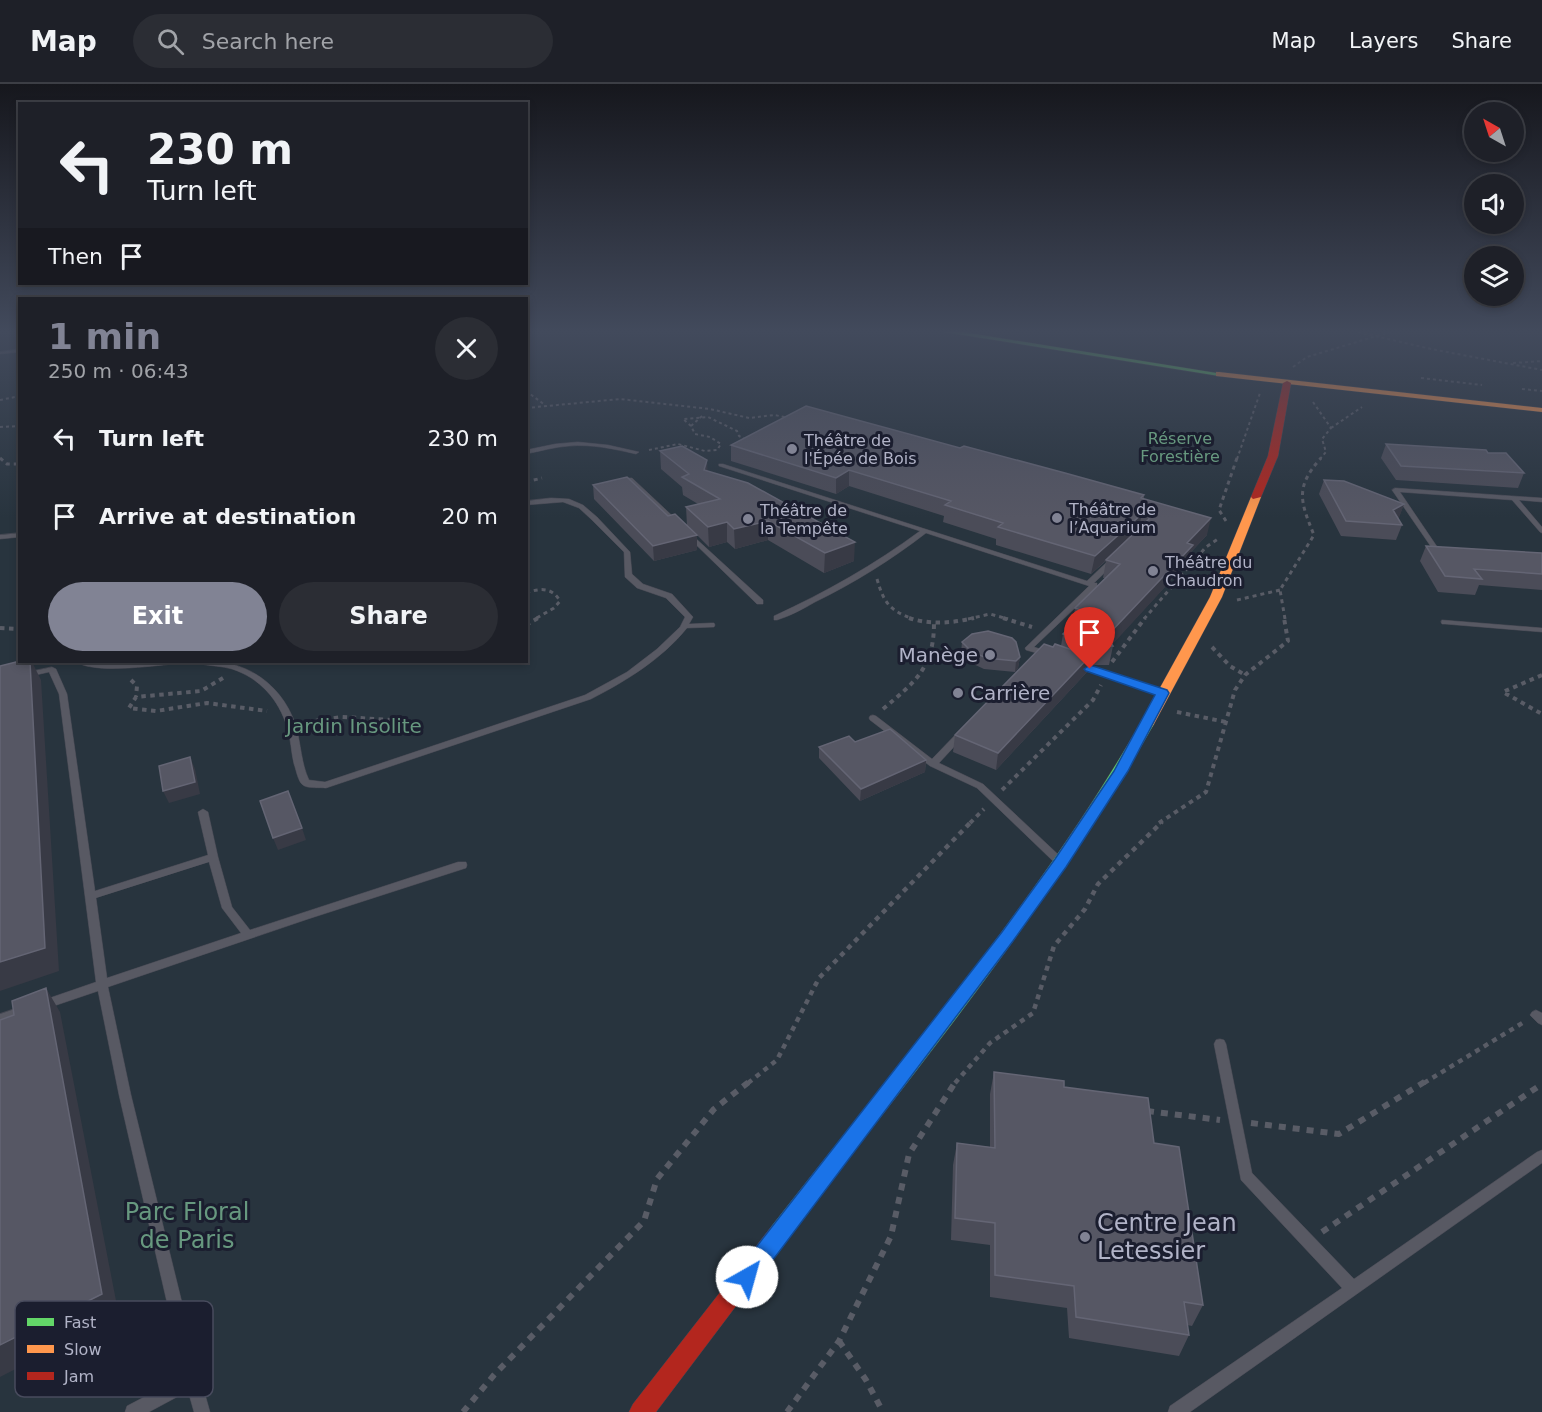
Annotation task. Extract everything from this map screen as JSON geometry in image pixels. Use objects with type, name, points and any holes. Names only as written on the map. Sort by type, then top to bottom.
[{"type":"street","points":[[641,1412],[1008,937],[1061,863],[1121,771],[1216,597],[1273,456],[1284,394]]},
{"type":"street","points":[[1378,394],[1542,410]]},
{"type":"lane","points":[[528,452],[578,444],[602,445],[636,452]]},
{"type":"lane","points":[[721,465],[1094,585],[1094,588],[1029,648],[1052,656]]},
{"type":"lane","points":[[630,479],[760,602]]},
{"type":"lane","points":[[1449,554],[1438,553],[1395,490],[1542,500]]},
{"type":"lane","points":[[1514,498],[1542,531]]},
{"type":"lane","points":[[210,663],[240,667],[261,679],[274,693],[291,725],[300,772],[306,783],[326,785],[588,697],[614,685],[664,647],[686,626],[689,617],[669,596],[640,586],[628,575],[627,552],[573,502],[556,500],[528,503]]},
{"type":"lane","points":[[777,618],[882,564],[924,532]]},
{"type":"lane","points":[[0,537],[18,536]]},
{"type":"lane","points":[[1089,583],[1120,555]]},
{"type":"lane","points":[[1445,622],[1542,630]]},
{"type":"lane","points":[[686,626],[711,626]]},
{"type":"lane","points":[[1031,663],[1042,652]]},
{"type":"lane","points":[[1071,662],[1106,674],[1159,698]]},
{"type":"lane","points":[[86,663],[104,666],[156,663]]},
{"type":"lane","points":[[21,677],[52,669],[63,694],[102,984],[125,1095],[174,1301]]},
{"type":"lane","points":[[873,718],[933,764],[980,786],[1061,863]]},
{"type":"lane","points":[[933,764],[965,730]]},
{"type":"lane","points":[[203,812],[227,908],[248,935]]},
{"type":"lane","points":[[90,896],[213,857]]},
{"type":"lane","points":[[0,1019],[462,865]]},
{"type":"lane","points":[[1220,1044],[1246,1176],[1352,1288]]},
{"type":"lane","points":[[1176,1412],[1542,1156]]},
{"type":"lane","points":[[133,1412],[161,1397]]},
{"type":"lane","points":[[198,1397],[202,1412]]},
{"type":"path","points":[[530,394],[545,406]]},
{"type":"path","points":[[1227,524],[1219,510],[1259,394]]},
{"type":"path","points":[[1306,394],[1317,406],[1331,428]]},
{"type":"path","points":[[0,400],[18,396]]},
{"type":"path","points":[[528,408],[620,399],[710,409],[749,418],[782,416],[795,422]]},
{"type":"path","points":[[787,1412],[839,1341],[891,1236],[909,1154],[957,1080],[990,1042],[1033,1013],[1054,946],[1085,909],[1098,884],[1157,825],[1206,792],[1235,690],[1245,675],[1288,641],[1280,590],[1314,536],[1300,504],[1301,490],[1308,471],[1326,452],[1323,439],[1331,428],[1365,405]]},
{"type":"path","points":[[692,426],[704,414]]},
{"type":"path","points":[[636,452],[678,444],[705,451],[717,450],[721,444],[710,437],[695,434],[692,426],[683,419],[704,414],[713,417],[718,425],[737,431],[739,436],[750,440]]},
{"type":"path","points":[[0,429],[18,426]]},
{"type":"path","points":[[0,458],[7,464],[18,464]]},
{"type":"path","points":[[528,482],[542,478]]},
{"type":"path","points":[[463,1412],[494,1375],[644,1221],[657,1179],[714,1109],[777,1060],[819,978],[1093,700],[1118,652],[1152,608],[1206,547],[1225,536],[1220,546]]},
{"type":"path","points":[[882,564],[876,582],[883,601],[904,616],[923,623],[934,623],[962,621],[990,614],[1047,632]]},
{"type":"path","points":[[528,593],[548,589],[557,595],[560,601],[554,608],[528,624]]},
{"type":"path","points":[[1230,601],[1280,590]]},
{"type":"path","points":[[873,718],[909,689],[923,674],[931,658],[935,640],[934,623]]},
{"type":"path","points":[[0,628],[18,629]]},
{"type":"path","points":[[1210,644],[1230,666],[1245,675]]},
{"type":"path","points":[[240,667],[201,691],[136,697],[129,708],[145,713],[197,703],[228,705],[286,714]]},
{"type":"path","points":[[1542,675],[1503,692],[1542,714]]},
{"type":"path","points":[[1159,698],[1205,719],[1226,722]]},
{"type":"path","points":[[291,725],[342,717],[409,721]]},
{"type":"path","points":[[1142,1111],[1339,1134],[1539,1017]]},
{"type":"path","points":[[1309,1241],[1542,1084]]},
{"type":"path","points":[[839,1341],[866,1380],[883,1412]]},
{"type":"green space","points":[[0,394],[18,394],[18,663],[528,663],[528,394],[1542,394],[1542,1412],[0,1412]]},
{"type":"building","points":[[806,406],[960,448],[964,446],[1065,473],[1144,495],[1141,498],[1211,518],[1187,543],[1193,545],[1107,636],[1113,646],[1098,646],[1063,634],[1086,612],[1075,608],[1120,564],[1106,560],[1149,519],[1149,514],[1142,514],[1095,556],[998,527],[1003,523],[945,505],[951,501],[849,470],[836,478],[731,445]]},
{"type":"building","points":[[1386,444],[1506,453],[1524,473],[1401,466]]},
{"type":"building","points":[[682,446],[707,460],[704,470],[748,483],[855,542],[825,553],[768,521],[734,529],[727,522],[708,527],[686,507],[720,499],[682,477],[689,474],[660,451]]},
{"type":"building","points":[[627,477],[668,516],[675,514],[697,535],[653,546],[593,485]]},
{"type":"building","points":[[1324,480],[1344,481],[1404,504],[1393,510],[1402,525],[1346,521]]},
{"type":"building","points":[[1426,546],[1542,553],[1542,574],[1474,569],[1482,579],[1445,576]]},
{"type":"building","points":[[988,631],[1012,638],[1016,642],[1020,657],[1016,661],[986,658],[971,651],[962,642],[972,634]]},
{"type":"building","points":[[1044,644],[1053,647],[1055,644],[1090,656],[998,753],[955,735]]},
{"type":"building","points":[[18,662],[30,663],[45,948],[0,962],[0,666]]},
{"type":"building","points":[[890,729],[926,760],[861,789],[819,747],[849,736],[855,742]]},
{"type":"building","points":[[190,757],[195,782],[163,791],[159,766]]},
{"type":"building","points":[[288,791],[302,828],[273,838],[260,801]]},
{"type":"building","points":[[46,988],[102,1294],[88,1301],[15,1301],[15,1338],[0,1345],[0,1020],[14,1015],[12,1001]]},
{"type":"building","name":"Centre Jean Letessier","points":[[994,1072],[1064,1081],[1064,1087],[1148,1098],[1154,1143],[1179,1147],[1203,1305],[1184,1302],[1189,1335],[1076,1317],[1074,1286],[995,1275],[995,1223],[955,1218],[957,1143],[995,1148]]},
{"type":"traffic: fast","points":[[778,1234],[1023,915],[1100,803],[1147,724]]},
{"type":"traffic: slow","points":[[1398,394],[1542,410]]},
{"type":"traffic: slow","points":[[1147,724],[1216,597],[1256,497]]},
{"type":"traffic: jam","points":[[1256,497],[1273,456],[1285,394]]},
{"type":"traffic: jam","points":[[641,1412],[778,1234]]},
{"type":"place","name":"Théâtre de l'Épée de Bois","points":[[792,449]]},
{"type":"place","name":"Théâtre de l’Aquarium","points":[[1057,518]]},
{"type":"place","name":"Théâtre de la Tempête","points":[[748,519]]},
{"type":"place","name":"Théâtre du Chaudron","points":[[1153,571]]},
{"type":"place","name":"Manège","points":[[990,655]]},
{"type":"place","name":"Carrière","points":[[958,693]]},
{"type":"place","name":"Centre Jean Letessier","points":[[1085,1237]]},
{"type":"route","points":[[747,1277],[1008,937],[1061,863],[1121,771],[1163,693],[1090,669]]},
{"type":"park label","name":"Réserve Forestière","points":[[1180,447]]},
{"type":"park label","name":"Jardin Insolite","points":[[354,726]]},
{"type":"park label","name":"Parc Floral de Paris","points":[[187,1226]]}]
